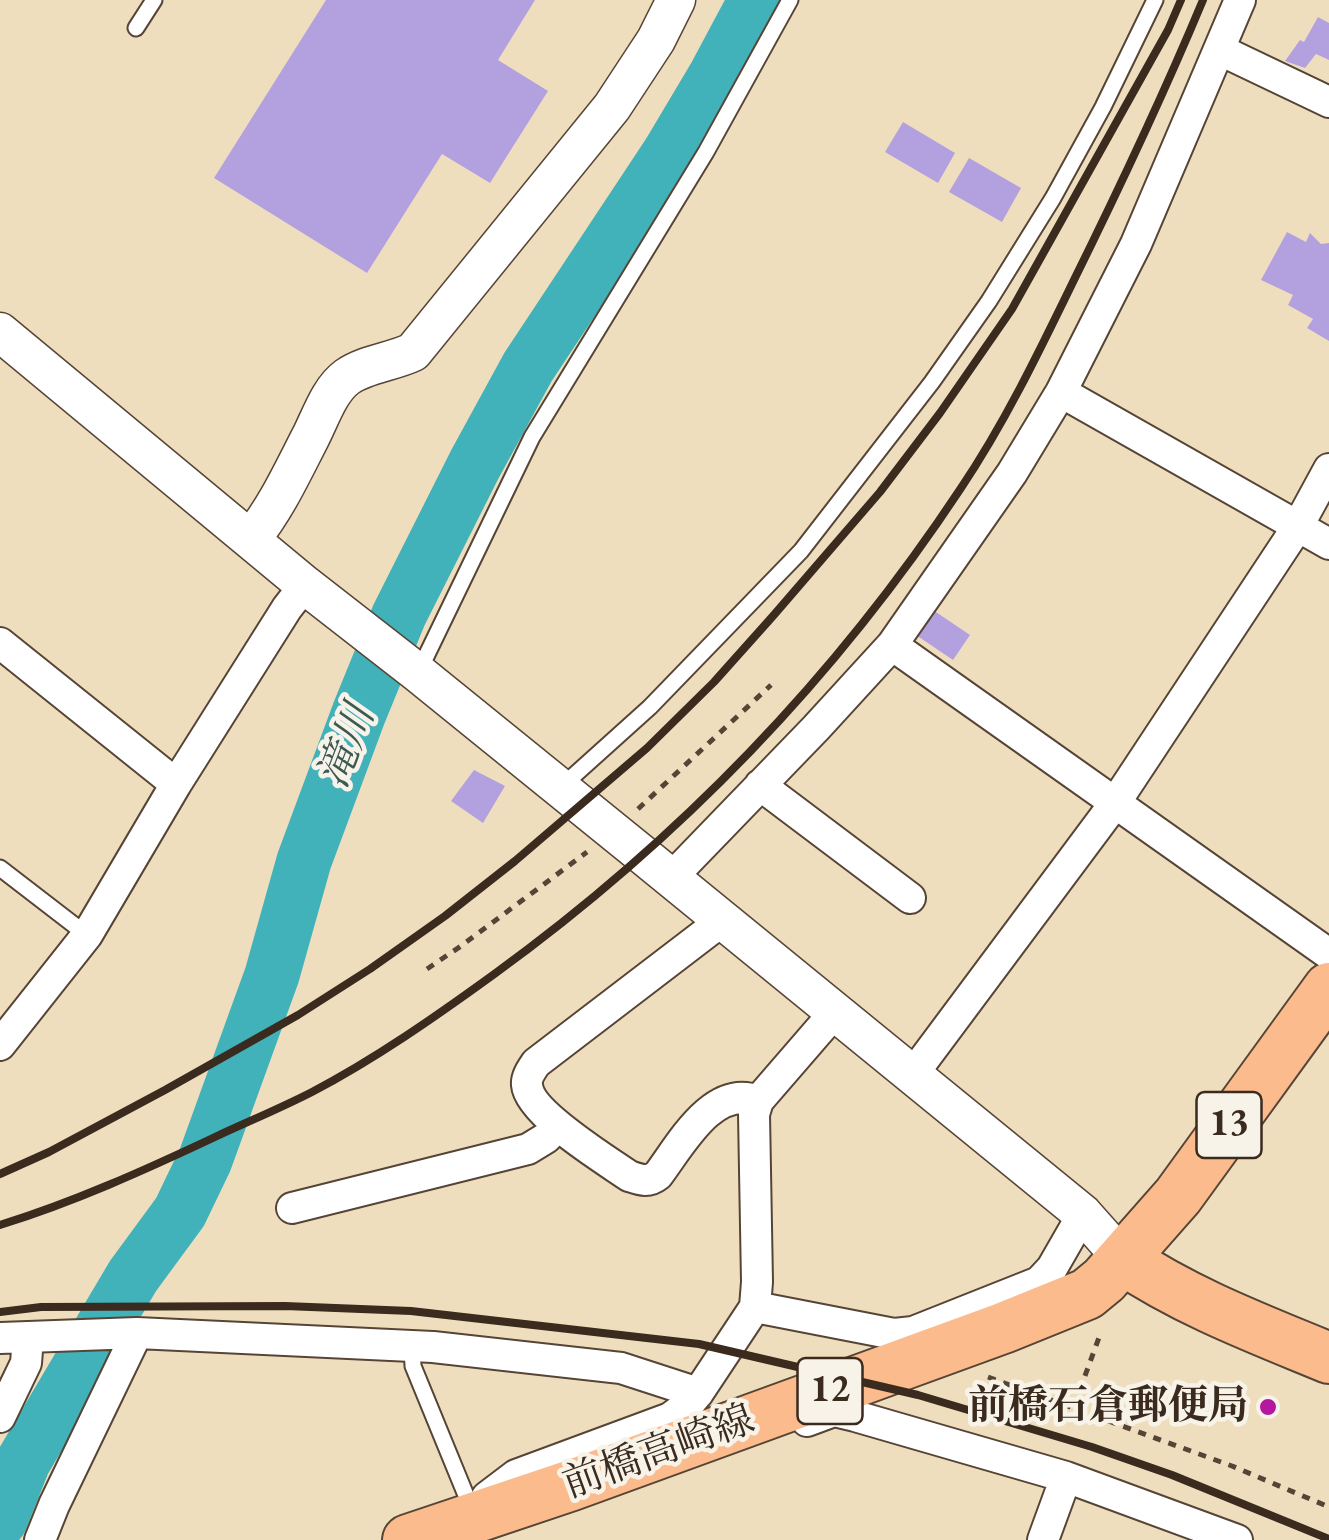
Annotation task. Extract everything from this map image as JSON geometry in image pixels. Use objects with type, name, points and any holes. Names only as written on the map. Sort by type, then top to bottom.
[{"type":"main road","name":"13","points":[[1123,1259],[1178,1196],[1329,988]]},
{"type":"main road","points":[[1123,1259],[1191,1298],[1329,1358]]},
{"type":"main road","name":"前橋高崎線","points":[[408,1540],[590,1478],[1043,1312],[1086,1294],[1123,1259]]},
{"type":"street","points":[[251,539],[277,503],[345,378],[413,352],[612,107],[656,40],[676,0]]},
{"type":"street","points":[[671,878],[892,645],[1002,487],[1061,392],[1136,244],[1240,0]]},
{"type":"street","points":[[1220,50],[1329,102]]},
{"type":"street","points":[[0,332],[305,585],[913,1074],[1082,1214],[1123,1259]]},
{"type":"street","points":[[1061,392],[1329,544]]},
{"type":"street","points":[[913,1074],[1115,802],[1298,526],[1329,469]]},
{"type":"street","points":[[0,1045],[87,935],[176,784],[305,585]]},
{"type":"street","points":[[0,644],[176,784]]},
{"type":"street","points":[[892,645],[1329,954]]},
{"type":"street","points":[[760,784],[910,898]]},
{"type":"street","points":[[722,920],[536,1062],[527,1085],[530,1094],[558,1126],[642,1181],[651,1180],[707,1112],[744,1096],[758,1101]]},
{"type":"street","points":[[835,1012],[758,1101],[754,1114],[758,1282],[755,1307],[698,1392],[688,1406],[670,1418],[516,1475],[487,1497],[475,1518],[516,1520],[552,1511],[834,1411],[1066,1476],[1236,1540]]},
{"type":"street","points":[[292,1208],[528,1148],[558,1126]]},
{"type":"street","points":[[755,1307],[894,1334],[913,1332],[1040,1282],[1082,1214]]},
{"type":"street","points":[[0,1417],[26,1363],[14,1338],[132,1333],[412,1346],[620,1368],[698,1392]]},
{"type":"street","points":[[40,1540],[132,1333]]},
{"type":"street","points":[[1044,1540],[1066,1476]]},
{"type":"lane","points":[[136,28],[154,0]]},
{"type":"lane","points":[[418,673],[532,436],[706,152],[790,0]]},
{"type":"lane","points":[[560,788],[650,707],[802,551],[932,382],[989,301],[1053,198],[1156,0]]},
{"type":"lane","points":[[0,868],[87,935]]},
{"type":"lane","points":[[412,1346],[413,1366],[475,1518]]},
{"type":"path","points":[[1074,1407],[1106,1320]]},
{"type":"path","points":[[976,1372],[1232,1466],[1329,1507]]},
{"type":"building","points":[[326,0],[535,0],[498,60],[548,91],[490,183],[442,154],[367,273],[214,178]]},
{"type":"building","points":[[1318,17],[1329,23],[1329,60],[1316,54],[1305,68],[1285,61],[1300,40],[1304,42]]},
{"type":"building","points":[[903,122],[955,153],[938,183],[885,152]]},
{"type":"building","points":[[969,158],[1021,188],[1002,222],[949,192]]},
{"type":"building","points":[[1287,232],[1306,242],[1310,233],[1321,244],[1329,243],[1329,341],[1307,328],[1313,319],[1288,305],[1293,295],[1261,280]]},
{"type":"building","points":[[930,608],[970,635],[953,660],[913,633]]},
{"type":"building","points":[[474,770],[505,786],[483,823],[451,801]]},
{"type":"waterway","name":"滝川","points":[[0,1520],[23,1462],[133,1276],[180,1212],[205,1160],[272,975],[304,861],[399,615],[528,367],[669,154],[756,0]]},
{"type":"railway","points":[[0,1174],[165,1090],[298,1015],[370,969],[515,861],[647,748],[714,682],[880,492],[1012,309],[1181,0]]},
{"type":"railway","points":[[0,1225],[82,1196],[162,1161],[300,1098],[382,1052],[561,923],[627,869],[749,753],[806,691],[912,559],[992,439],[1106,214],[1203,0]]},
{"type":"railway","points":[[0,1312],[41,1307],[285,1306],[411,1311],[699,1344],[918,1395],[1092,1447],[1329,1539]]},
{"type":"place","name":"前橋石倉郵便局","points":[[1268,1407]]}]
